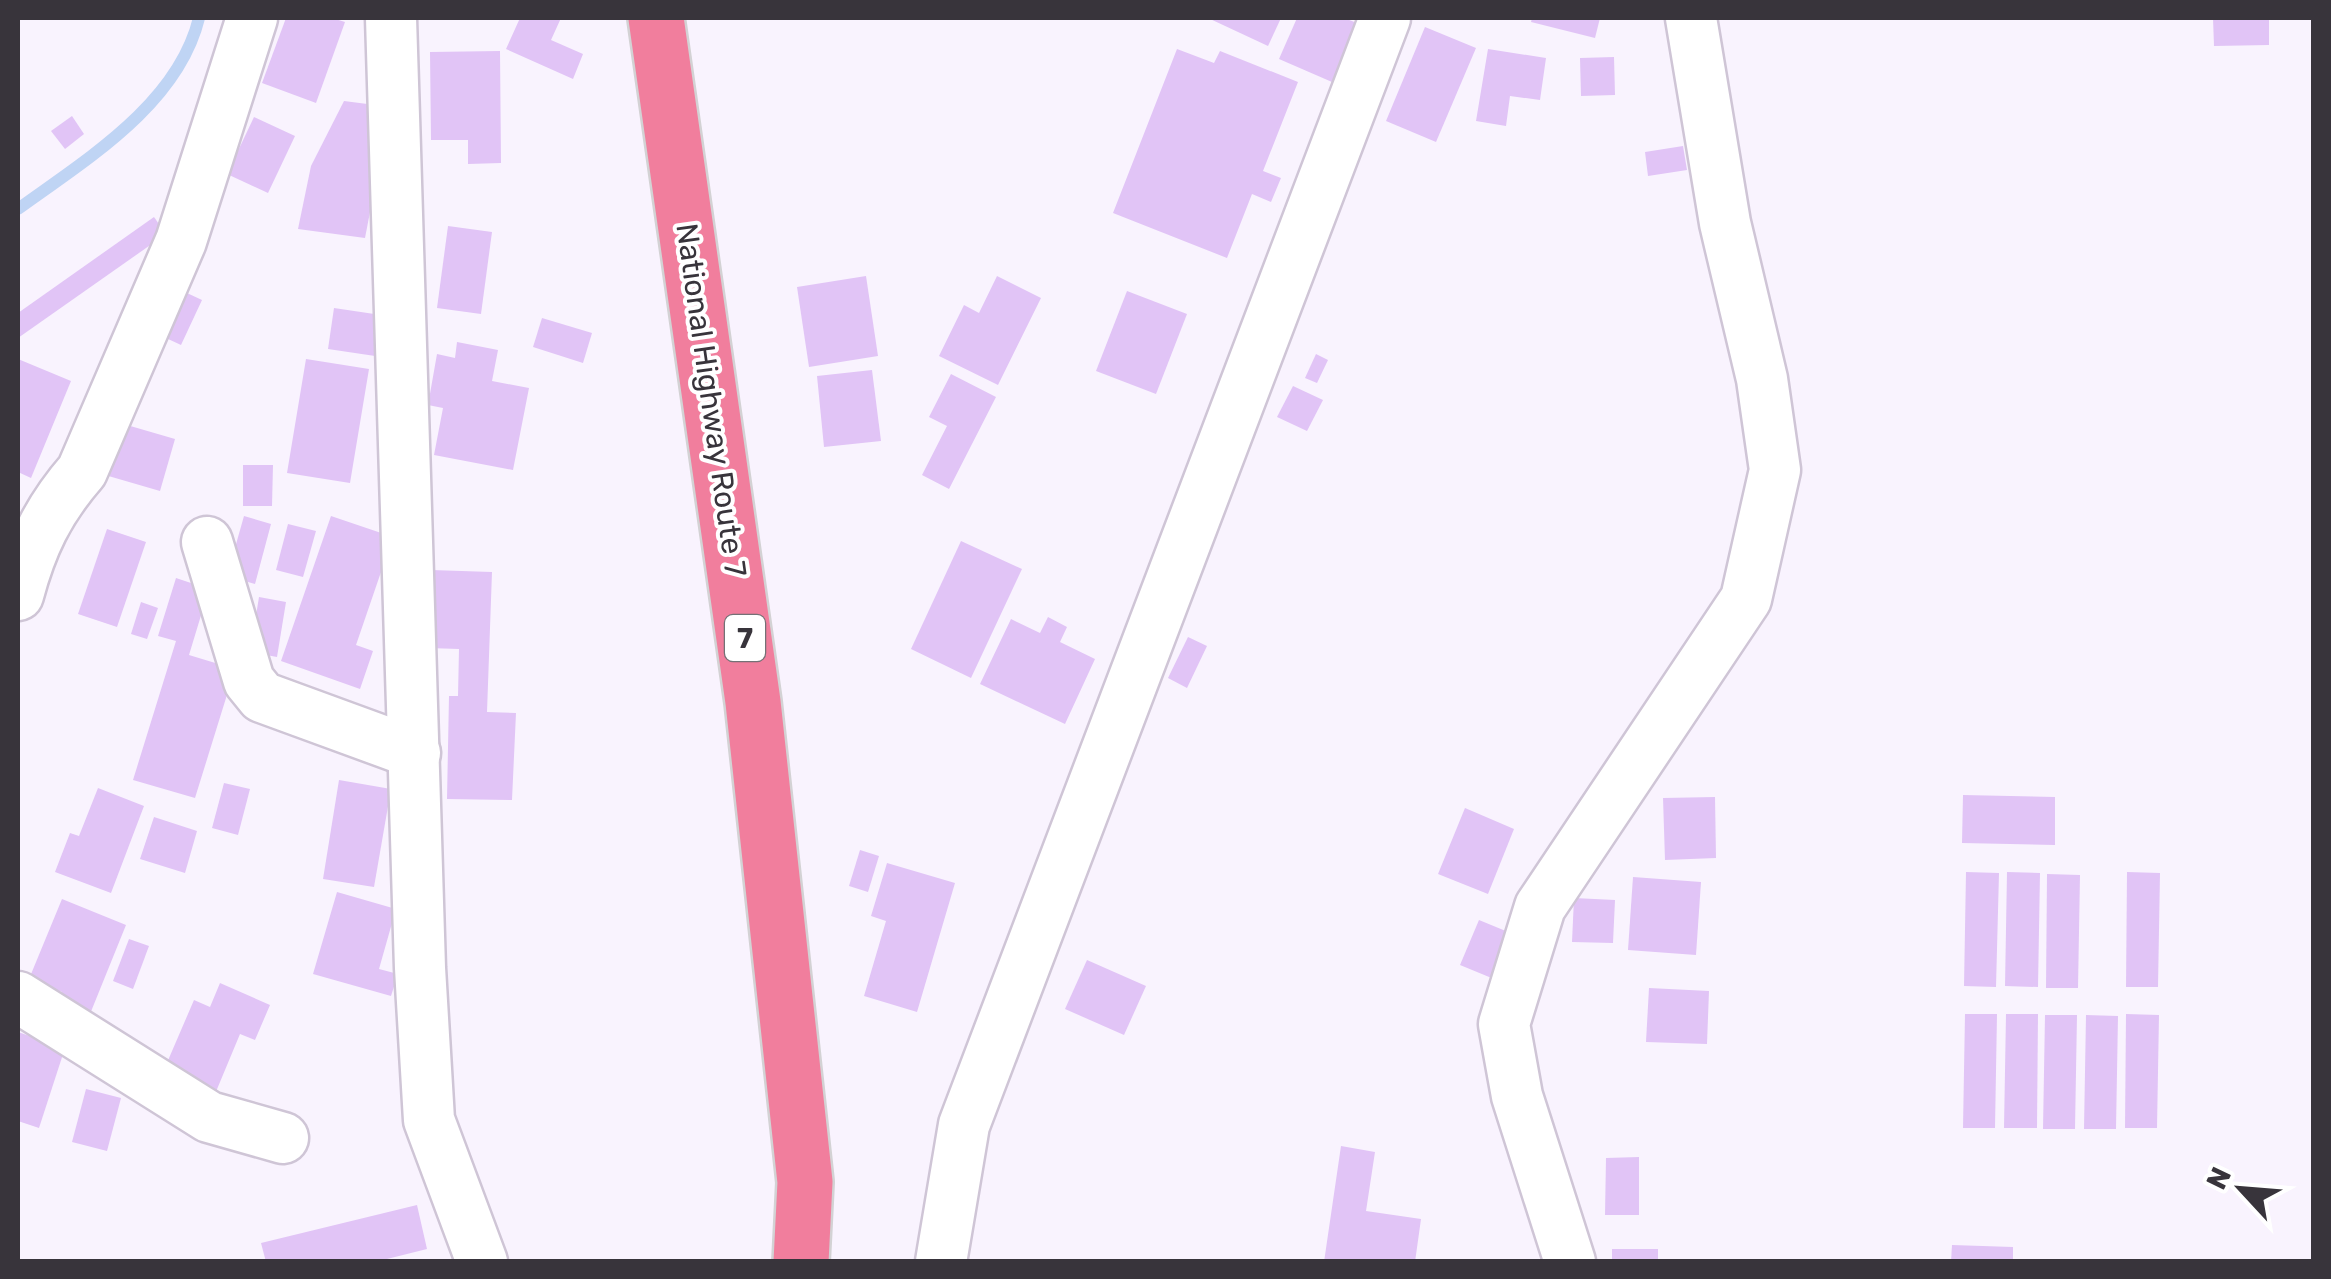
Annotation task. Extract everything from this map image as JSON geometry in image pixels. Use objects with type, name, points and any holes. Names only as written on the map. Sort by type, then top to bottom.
[{"type":"highway","name":"National Highway Route 7","points":[[656,18],[753,702],[805,1182],[801,1262]]},
{"type":"street","points":[[18,595],[32,543],[55,502],[82,471],[181,241],[252,18]]},
{"type":"street","points":[[391,18],[430,1120],[482,1262]]},
{"type":"street","points":[[942,1262],[964,1125],[1385,18]]},
{"type":"street","points":[[1570,1262],[1518,1096],[1504,1024],[1540,906],[1746,598],[1775,470],[1762,379],[1725,222],[1691,18]]},
{"type":"street","points":[[208,542],[249,681],[262,697],[415,753]]},
{"type":"street","points":[[18,997],[209,1118],[283,1138]]},
{"type":"building","points":[[286,18],[332,18],[345,22],[316,103],[262,83]]},
{"type":"building","points":[[520,18],[561,18],[551,40],[583,54],[573,79],[506,49]]},
{"type":"building","points":[[1208,18],[1281,18],[1268,46]]},
{"type":"building","points":[[1297,18],[1344,18],[1357,23],[1332,82],[1279,59]]},
{"type":"building","points":[[1532,18],[1600,18],[1595,38],[1531,22]]},
{"type":"building","points":[[2213,18],[2269,18],[2269,45],[2214,46]]},
{"type":"building","points":[[1425,27],[1476,48],[1436,142],[1386,121]]},
{"type":"building","points":[[1177,49],[1214,63],[1220,51],[1298,82],[1263,171],[1281,178],[1271,202],[1252,194],[1227,258],[1113,213]]},
{"type":"building","points":[[1488,49],[1546,58],[1540,100],[1510,96],[1506,126],[1476,121]]},
{"type":"building","points":[[500,51],[501,163],[468,164],[468,140],[431,140],[430,52]]},
{"type":"building","points":[[1614,57],[1615,95],[1581,96],[1580,58]]},
{"type":"building","points":[[344,101],[375,105],[375,186],[365,238],[298,229],[311,166]]},
{"type":"building","points":[[72,116],[84,134],[65,149],[51,131]]},
{"type":"building","points":[[254,117],[295,136],[268,193],[227,174]]},
{"type":"building","points":[[1683,146],[1687,170],[1648,176],[1645,152]]},
{"type":"building","points":[[154,217],[166,234],[18,338],[18,313]]},
{"type":"building","points":[[448,226],[492,232],[481,314],[437,308]]},
{"type":"building","points":[[866,276],[878,356],[809,367],[797,287]]},
{"type":"building","points":[[997,276],[1041,298],[998,385],[939,356],[964,305],[979,313]]},
{"type":"building","points":[[174,287],[202,300],[181,345],[153,332]]},
{"type":"building","points":[[1127,291],[1187,314],[1156,394],[1096,371]]},
{"type":"building","points":[[334,308],[381,315],[375,356],[328,349]]},
{"type":"building","points":[[542,318],[592,333],[583,363],[533,347]]},
{"type":"building","points":[[457,342],[498,350],[492,381],[529,388],[513,470],[434,455],[443,408],[428,405],[437,354],[455,358]]},
{"type":"building","points":[[1316,354],[1328,360],[1317,383],[1305,378]]},
{"type":"building","points":[[18,359],[71,381],[31,478],[18,472]]},
{"type":"building","points":[[306,359],[369,369],[350,483],[287,473]]},
{"type":"building","points":[[872,370],[881,441],[824,447],[817,376]]},
{"type":"building","points":[[951,374],[996,397],[949,489],[922,475],[947,426],[929,417]]},
{"type":"building","points":[[1293,386],[1323,400],[1307,431],[1277,417]]},
{"type":"building","points":[[120,423],[175,439],[160,491],[105,475]]},
{"type":"building","points":[[243,465],[273,465],[272,506],[243,506]]},
{"type":"building","points":[[244,516],[271,524],[255,584],[227,576]]},
{"type":"building","points":[[331,516],[393,537],[356,645],[373,651],[360,689],[281,661]]},
{"type":"building","points":[[288,524],[316,531],[303,577],[276,570]]},
{"type":"building","points":[[107,529],[146,542],[117,627],[78,614]]},
{"type":"building","points":[[961,541],[1022,569],[971,678],[911,649]]},
{"type":"building","points":[[431,570],[492,572],[487,712],[516,713],[512,800],[447,799],[449,696],[458,696],[459,649],[428,648]]},
{"type":"building","points":[[176,578],[209,589],[189,655],[235,669],[195,798],[133,780],[176,641],[158,636]]},
{"type":"building","points":[[259,597],[286,602],[277,657],[250,652]]},
{"type":"building","points":[[141,602],[158,608],[147,639],[131,634]]},
{"type":"building","points":[[1048,617],[1067,627],[1060,642],[1095,659],[1065,724],[980,684],[1011,619],[1040,633]]},
{"type":"building","points":[[1188,637],[1207,646],[1187,688],[1168,678]]},
{"type":"building","points":[[339,780],[391,789],[374,887],[323,879]]},
{"type":"building","points":[[224,783],[250,789],[238,835],[212,828]]},
{"type":"building","points":[[98,788],[144,806],[111,893],[55,872],[70,833],[79,836]]},
{"type":"building","points":[[1963,795],[2055,797],[2055,845],[1962,843]]},
{"type":"building","points":[[1715,797],[1716,858],[1665,860],[1663,798]]},
{"type":"building","points":[[1465,808],[1514,829],[1488,894],[1438,874]]},
{"type":"building","points":[[154,817],[197,831],[185,873],[140,859]]},
{"type":"building","points":[[860,850],[879,856],[868,892],[849,886]]},
{"type":"building","points":[[887,863],[955,883],[917,1012],[864,996],[886,921],[871,916]]},
{"type":"building","points":[[1966,872],[1999,873],[1996,987],[1964,986]]},
{"type":"building","points":[[2007,872],[2040,873],[2038,987],[2005,986]]},
{"type":"building","points":[[2127,872],[2160,873],[2158,987],[2126,987]]},
{"type":"building","points":[[2047,874],[2080,875],[2078,988],[2046,988]]},
{"type":"building","points":[[1633,877],[1701,882],[1696,955],[1628,950]]},
{"type":"building","points":[[337,892],[396,909],[379,969],[398,974],[391,996],[313,974]]},
{"type":"building","points":[[1574,898],[1615,900],[1613,943],[1572,942]]},
{"type":"building","points":[[62,899],[126,925],[90,1014],[58,1001],[62,992],[29,979]]},
{"type":"building","points":[[1479,920],[1513,934],[1494,979],[1460,965]]},
{"type":"building","points":[[129,939],[149,946],[133,989],[113,981]]},
{"type":"building","points":[[1087,960],[1146,986],[1124,1035],[1065,1009]]},
{"type":"building","points":[[220,983],[270,1005],[255,1040],[240,1034],[215,1094],[163,1072],[194,1000],[210,1007]]},
{"type":"building","points":[[1649,988],[1709,991],[1707,1044],[1646,1042]]},
{"type":"building","points":[[1965,1014],[1997,1014],[1995,1128],[1963,1128]]},
{"type":"building","points":[[2006,1014],[2038,1014],[2037,1128],[2004,1128]]},
{"type":"building","points":[[2126,1014],[2159,1015],[2157,1128],[2125,1128]]},
{"type":"building","points":[[2045,1015],[2077,1015],[2075,1129],[2043,1129]]},
{"type":"building","points":[[2086,1015],[2118,1016],[2116,1129],[2084,1129]]},
{"type":"building","points":[[18,1032],[65,1048],[39,1128],[18,1121]]},
{"type":"building","points":[[86,1089],[121,1098],[107,1151],[72,1142]]},
{"type":"building","points":[[1341,1146],[1375,1152],[1366,1211],[1421,1219],[1415,1262],[1324,1262]]},
{"type":"building","points":[[1639,1157],[1639,1215],[1605,1215],[1606,1158]]},
{"type":"building","points":[[417,1205],[427,1249],[375,1262],[266,1262],[261,1243]]},
{"type":"building","points":[[1952,1245],[2013,1247],[2013,1262],[1951,1262]]},
{"type":"building","points":[[1612,1249],[1658,1249],[1658,1262],[1612,1262]]},
{"type":"waterway","points":[[18,209],[100,149],[151,103],[188,49],[199,18]]}]
